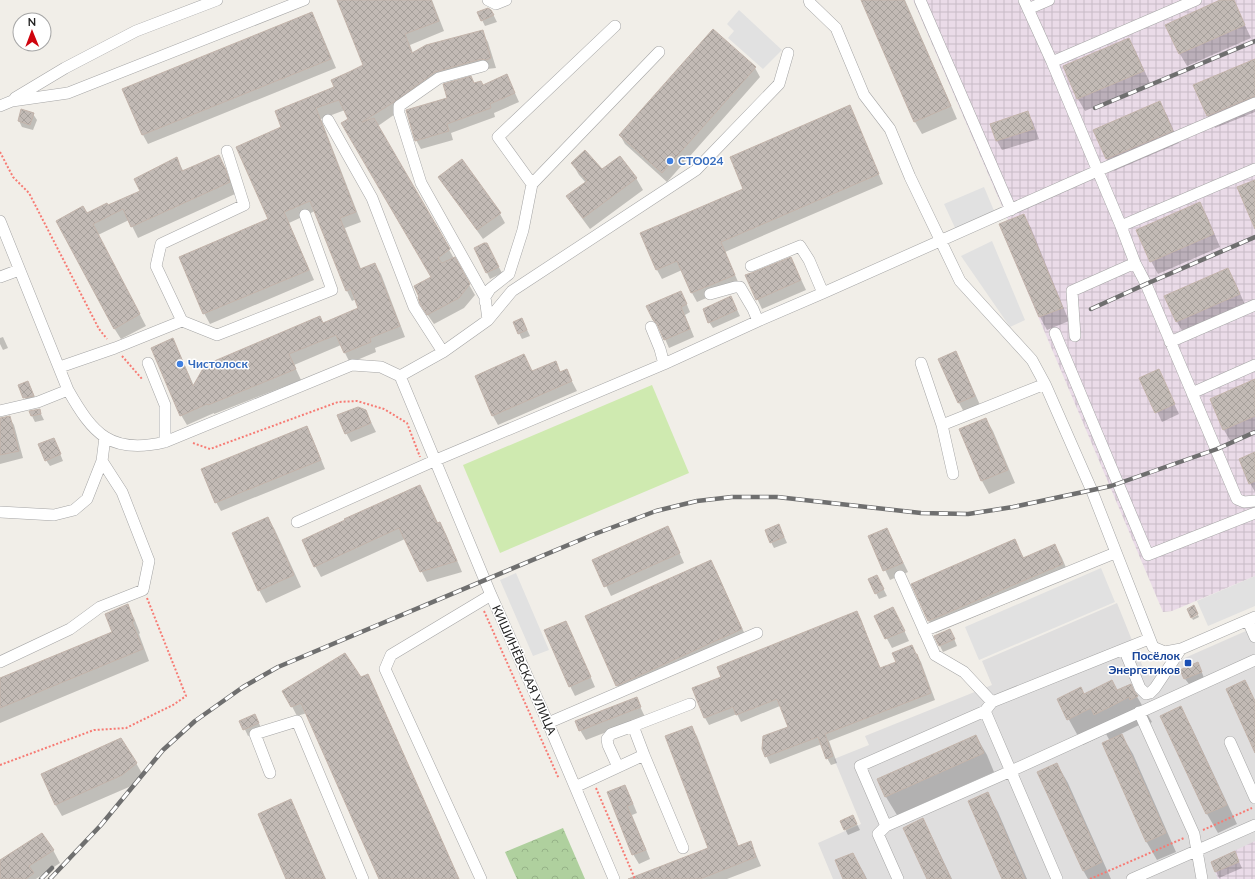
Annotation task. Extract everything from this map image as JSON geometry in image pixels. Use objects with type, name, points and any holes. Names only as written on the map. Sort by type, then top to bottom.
[{"type":"street","points":[[0,106],[12,101],[65,68],[136,31],[217,0]]},
{"type":"street","points":[[12,101],[68,93],[304,0]]},
{"type":"street","points":[[488,0],[496,4],[506,0]]},
{"type":"street","points":[[808,0],[836,28],[864,95],[890,129],[910,177],[960,280],[1032,360],[1045,384],[1092,491],[1153,647],[1165,652],[1181,649],[1251,619],[1255,637]]},
{"type":"street","points":[[920,0],[1010,210]]},
{"type":"street","points":[[1049,0],[1026,4],[1052,62],[1135,263],[1146,284],[1238,499],[1244,502],[1255,501]]},
{"type":"street","points":[[1052,62],[1196,0]]},
{"type":"street","points":[[532,184],[498,137],[615,26]]},
{"type":"street","points":[[485,297],[490,289],[509,274],[523,230],[532,184],[659,52]]},
{"type":"street","points":[[0,221],[68,390],[81,412],[90,424],[106,437],[116,442],[128,446],[141,446],[165,442],[352,366],[381,366],[400,376],[443,352],[488,320],[512,291],[696,170],[779,84],[788,53]]},
{"type":"street","points":[[483,66],[439,78],[399,106],[399,113],[420,182],[485,297],[488,320]]},
{"type":"street","points":[[297,522],[436,460],[664,364],[758,321],[1255,102]]},
{"type":"street","points":[[328,120],[372,198],[414,307],[443,352]]},
{"type":"street","points":[[227,150],[244,205],[161,244],[156,266],[182,321],[217,335],[332,290],[305,215]]},
{"type":"street","points":[[1121,226],[1255,170]]},
{"type":"street","points":[[751,266],[800,246],[810,260],[823,293]]},
{"type":"street","points":[[1075,336],[1072,292],[1135,263]]},
{"type":"street","points":[[0,277],[19,270]]},
{"type":"street","points":[[710,294],[735,287],[740,288],[753,308],[758,321]]},
{"type":"street","points":[[1170,342],[1255,305]]},
{"type":"street","points":[[60,367],[115,348],[182,321]]},
{"type":"street","points":[[651,327],[664,364]]},
{"type":"street","points":[[1055,333],[1148,555],[1255,513]]},
{"type":"street","points":[[921,363],[942,425],[954,474]]},
{"type":"street","points":[[148,364],[164,405],[165,442]]},
{"type":"street","points":[[1192,393],[1255,365]]},
{"type":"street","name":"КИШИНЁВСКАЯ УЛИЦА","points":[[400,376],[491,595],[614,879]]},
{"type":"street","points":[[942,425],[1045,384]]},
{"type":"street","points":[[0,412],[38,402],[68,390]]},
{"type":"street","points":[[0,512],[54,515],[74,510],[87,499],[102,461],[106,437]]},
{"type":"street","points":[[0,662],[70,630],[100,607],[144,590],[149,561],[122,492],[102,461]]},
{"type":"street","points":[[924,631],[1115,553]]},
{"type":"street","points":[[900,576],[936,655],[964,672],[992,702]]},
{"type":"street","points":[[481,879],[385,669],[390,655],[491,595]]},
{"type":"street","points":[[548,724],[757,633]]},
{"type":"street","points":[[886,826],[860,766],[985,711],[992,702],[1149,639]]},
{"type":"street","points":[[1124,649],[1140,688],[1146,694],[1150,693],[1154,688],[1181,649]]},
{"type":"street","points":[[898,879],[878,834],[886,826],[1255,660]]},
{"type":"street","points":[[618,767],[608,745],[607,739],[611,734],[690,704]]},
{"type":"street","points":[[985,711],[1057,879]]},
{"type":"street","points":[[1139,712],[1194,834],[1202,879]]},
{"type":"street","points":[[270,773],[255,734],[297,721],[363,879]]},
{"type":"street","points":[[633,726],[683,848]]},
{"type":"street","points":[[1230,742],[1255,798]]},
{"type":"street","points":[[575,787],[644,755]]},
{"type":"street","points":[[1132,879],[1255,825]]},
{"type":"path","points":[[0,152],[13,177],[29,193],[99,329],[145,382]]},
{"type":"path","points":[[177,437],[210,449],[338,402],[357,401],[384,409],[407,423],[423,466]]},
{"type":"path","points":[[0,766],[94,730],[126,728],[173,705],[186,696],[144,590]]},
{"type":"path","points":[[479,602],[561,784]]},
{"type":"path","points":[[592,780],[635,879]]},
{"type":"path","points":[[1090,879],[1255,807]]},
{"type":"shaded area","points":[[913,0],[1255,0],[1255,576],[1172,611],[1163,612],[999,224],[1008,220]]},
{"type":"shaded area","points":[[739,10],[782,50],[763,69],[728,38],[734,31],[727,24]]},
{"type":"shaded area","points":[[984,187],[995,213],[956,230],[944,204]]},
{"type":"shaded area","points":[[992,241],[1025,320],[1010,327],[961,256]]},
{"type":"shaded area","points":[[1101,568],[1115,602],[979,660],[965,627]]},
{"type":"shaded area","points":[[516,573],[549,650],[533,656],[500,580]]},
{"type":"shaded area","points":[[1255,576],[1255,606],[1208,626],[1197,601]]},
{"type":"shaded area","points":[[1117,603],[1146,675],[1255,627],[1255,879],[833,879],[818,843],[861,824],[834,759],[869,745],[865,736],[992,685],[982,661]]},
{"type":"shaded area","points":[[1255,841],[1255,879],[1218,879],[1211,862]]},
{"type":"green space","points":[[652,385],[689,473],[500,553],[463,465]]},
{"type":"green space","points":[[563,828],[585,879],[517,879],[505,852]]},
{"type":"building","points":[[337,0],[431,0],[439,21],[405,34],[412,53],[426,45],[483,30],[491,58],[486,60],[481,59],[435,72],[394,102],[362,122],[374,118],[450,249],[438,258],[442,263],[455,257],[470,284],[459,298],[427,315],[420,304],[419,297],[414,286],[431,277],[341,123],[348,119],[339,100],[316,108],[356,212],[340,218],[360,269],[375,263],[400,326],[370,338],[371,342],[344,353],[336,335],[289,354],[296,369],[180,416],[151,348],[173,338],[193,386],[205,365],[320,316],[323,323],[358,308],[351,289],[346,291],[310,201],[284,212],[309,270],[203,314],[179,257],[268,219],[236,147],[281,127],[275,111],[334,87],[331,80],[363,65]]},
{"type":"building","points":[[861,0],[904,0],[951,106],[914,122]]},
{"type":"building","points":[[1220,0],[1234,0],[1245,25],[1179,54],[1165,25]]},
{"type":"building","points":[[488,8],[494,15],[481,21],[477,12]]},
{"type":"building","points":[[312,12],[331,59],[142,135],[122,89]]},
{"type":"building","points":[[713,29],[756,67],[662,173],[619,135]]},
{"type":"building","points":[[1129,38],[1144,71],[1077,99],[1063,66]]},
{"type":"building","points":[[1255,59],[1255,96],[1207,116],[1193,85]]},
{"type":"building","points":[[507,74],[515,93],[490,104],[491,108],[447,124],[449,131],[415,141],[406,110],[447,98],[443,84],[471,76],[474,83],[481,81],[483,85]]},
{"type":"building","points":[[1160,101],[1173,131],[1106,159],[1093,130]]},
{"type":"building","points":[[850,105],[879,174],[721,242],[735,275],[691,293],[677,261],[656,270],[640,233],[743,189],[730,157]]},
{"type":"building","points":[[21,109],[34,113],[30,125],[18,121]]},
{"type":"building","points":[[1028,111],[1034,129],[996,141],[990,124]]},
{"type":"building","points":[[585,150],[602,169],[620,156],[637,178],[583,218],[566,196],[587,181],[571,163]]},
{"type":"building","points":[[219,155],[230,182],[131,227],[123,209],[93,224],[140,314],[114,329],[56,221],[83,206],[87,213],[107,203],[108,205],[140,191],[134,179],[177,157],[182,171]]},
{"type":"building","points":[[462,159],[501,213],[477,230],[438,177]]},
{"type":"building","points":[[1255,180],[1255,229],[1237,187]]},
{"type":"building","points":[[1200,202],[1214,234],[1150,262],[1136,230]]},
{"type":"building","points":[[1024,214],[1063,308],[1039,317],[999,224]]},
{"type":"building","points":[[487,243],[499,267],[486,273],[474,248]]},
{"type":"building","points":[[791,257],[801,280],[756,300],[745,275]]},
{"type":"building","points":[[1228,268],[1240,294],[1176,322],[1164,296]]},
{"type":"building","points":[[681,291],[687,304],[681,307],[690,329],[664,340],[657,324],[653,320],[646,306]]},
{"type":"building","points":[[731,296],[737,310],[708,323],[703,309]]},
{"type":"building","points":[[522,318],[527,330],[518,334],[513,322]]},
{"type":"building","points":[[956,351],[975,396],[958,403],[938,359]]},
{"type":"building","points":[[524,354],[532,371],[556,361],[560,372],[567,369],[572,381],[492,416],[475,376]]},
{"type":"building","points":[[1159,369],[1175,404],[1155,413],[1139,378]]},
{"type":"building","points":[[1255,379],[1255,416],[1223,430],[1210,399]]},
{"type":"building","points":[[28,381],[34,396],[23,398],[18,385]]},
{"type":"building","points":[[358,407],[366,410],[371,423],[345,434],[337,415]]},
{"type":"building","points":[[40,409],[41,414],[31,416],[29,411]]},
{"type":"building","points":[[10,416],[19,451],[0,455],[0,418]]},
{"type":"building","points":[[986,418],[1008,470],[981,481],[959,429]]},
{"type":"building","points":[[307,426],[321,460],[215,503],[201,469]]},
{"type":"building","points":[[54,438],[61,454],[45,461],[38,444]]},
{"type":"building","points":[[1255,452],[1255,481],[1249,484],[1239,459]]},
{"type":"building","points":[[420,485],[437,523],[440,522],[457,561],[420,572],[399,528],[314,567],[302,540],[345,520],[344,519]]},
{"type":"building","points":[[268,517],[294,575],[258,591],[232,533]]},
{"type":"building","points":[[779,524],[784,537],[770,543],[765,530]]},
{"type":"building","points":[[668,526],[680,553],[604,587],[592,560]]},
{"type":"building","points":[[887,528],[903,563],[883,571],[868,536]]},
{"type":"building","points":[[1015,539],[1023,558],[1055,544],[1063,564],[928,621],[911,584]]},
{"type":"building","points":[[711,560],[742,629],[616,686],[585,616]]},
{"type":"building","points":[[877,575],[884,589],[875,594],[868,579]]},
{"type":"building","points":[[128,604],[134,621],[132,622],[143,649],[0,708],[0,678],[112,632],[105,614]]},
{"type":"building","points":[[1194,605],[1198,614],[1191,618],[1187,609]]},
{"type":"building","points":[[893,607],[905,631],[885,639],[874,616]]},
{"type":"building","points":[[857,611],[880,668],[896,662],[892,653],[912,645],[917,654],[931,693],[825,734],[833,756],[826,759],[818,737],[765,757],[762,749],[763,736],[788,727],[777,699],[736,715],[733,707],[704,718],[692,688],[721,677],[717,667]]},
{"type":"building","points":[[566,621],[591,677],[569,687],[544,630]]},
{"type":"building","points":[[950,629],[955,639],[939,646],[934,636]]},
{"type":"building","points":[[345,653],[361,677],[368,674],[459,879],[379,879],[301,703],[291,707],[282,691]]},
{"type":"building","points":[[1198,662],[1202,672],[1184,679],[1180,670]]},
{"type":"building","points":[[1112,680],[1117,690],[1131,684],[1138,696],[1130,700],[1129,697],[1094,715],[1091,708],[1067,720],[1057,699],[1081,687],[1084,694]]},
{"type":"building","points":[[1245,680],[1255,701],[1255,753],[1226,689]]},
{"type":"building","points":[[637,697],[641,707],[579,731],[575,721]]},
{"type":"building","points":[[1181,706],[1227,805],[1206,814],[1160,716]]},
{"type":"building","points":[[255,714],[259,723],[243,730],[239,721]]},
{"type":"building","points":[[692,726],[738,846],[751,841],[756,857],[700,879],[628,879],[708,848],[665,736]]},
{"type":"building","points":[[1122,734],[1166,833],[1146,842],[1102,743]]},
{"type":"building","points":[[976,735],[984,753],[885,797],[877,779]]},
{"type":"building","points":[[121,738],[137,763],[122,775],[55,805],[41,774]]},
{"type":"building","points":[[1057,763],[1102,862],[1083,871],[1037,772]]},
{"type":"building","points":[[625,785],[633,804],[627,806],[646,850],[632,855],[607,792]]},
{"type":"building","points":[[988,792],[1025,879],[1002,879],[968,801]]},
{"type":"building","points":[[291,799],[325,879],[286,879],[258,814]]},
{"type":"building","points":[[853,815],[857,824],[844,830],[840,821]]},
{"type":"building","points":[[923,818],[951,879],[927,879],[903,828]]},
{"type":"building","points":[[42,833],[54,850],[29,866],[34,873],[26,879],[0,879],[0,860]]},
{"type":"building","points":[[1235,851],[1239,862],[1215,872],[1211,862]]},
{"type":"building","points":[[853,853],[866,879],[843,879],[835,860]]},
{"type":"railway","points":[[1095,108],[1255,41]]},
{"type":"railway","points":[[1091,309],[1255,237]]},
{"type":"railway","points":[[50,879],[101,825],[163,750],[195,721],[243,687],[278,667],[592,535],[656,511],[697,501],[732,497],[777,497],[921,513],[968,514],[1013,507],[1111,486],[1217,449],[1255,432]]},
{"type":"railway","points":[[41,879],[52,868]]},
{"type":"place","name":"СТО024","points":[[670,161]]},
{"type":"place","name":"Чистолоск","points":[[180,364]]},
{"type":"place","name":"Посёлок Энергетиков","points":[[1188,663]]}]
